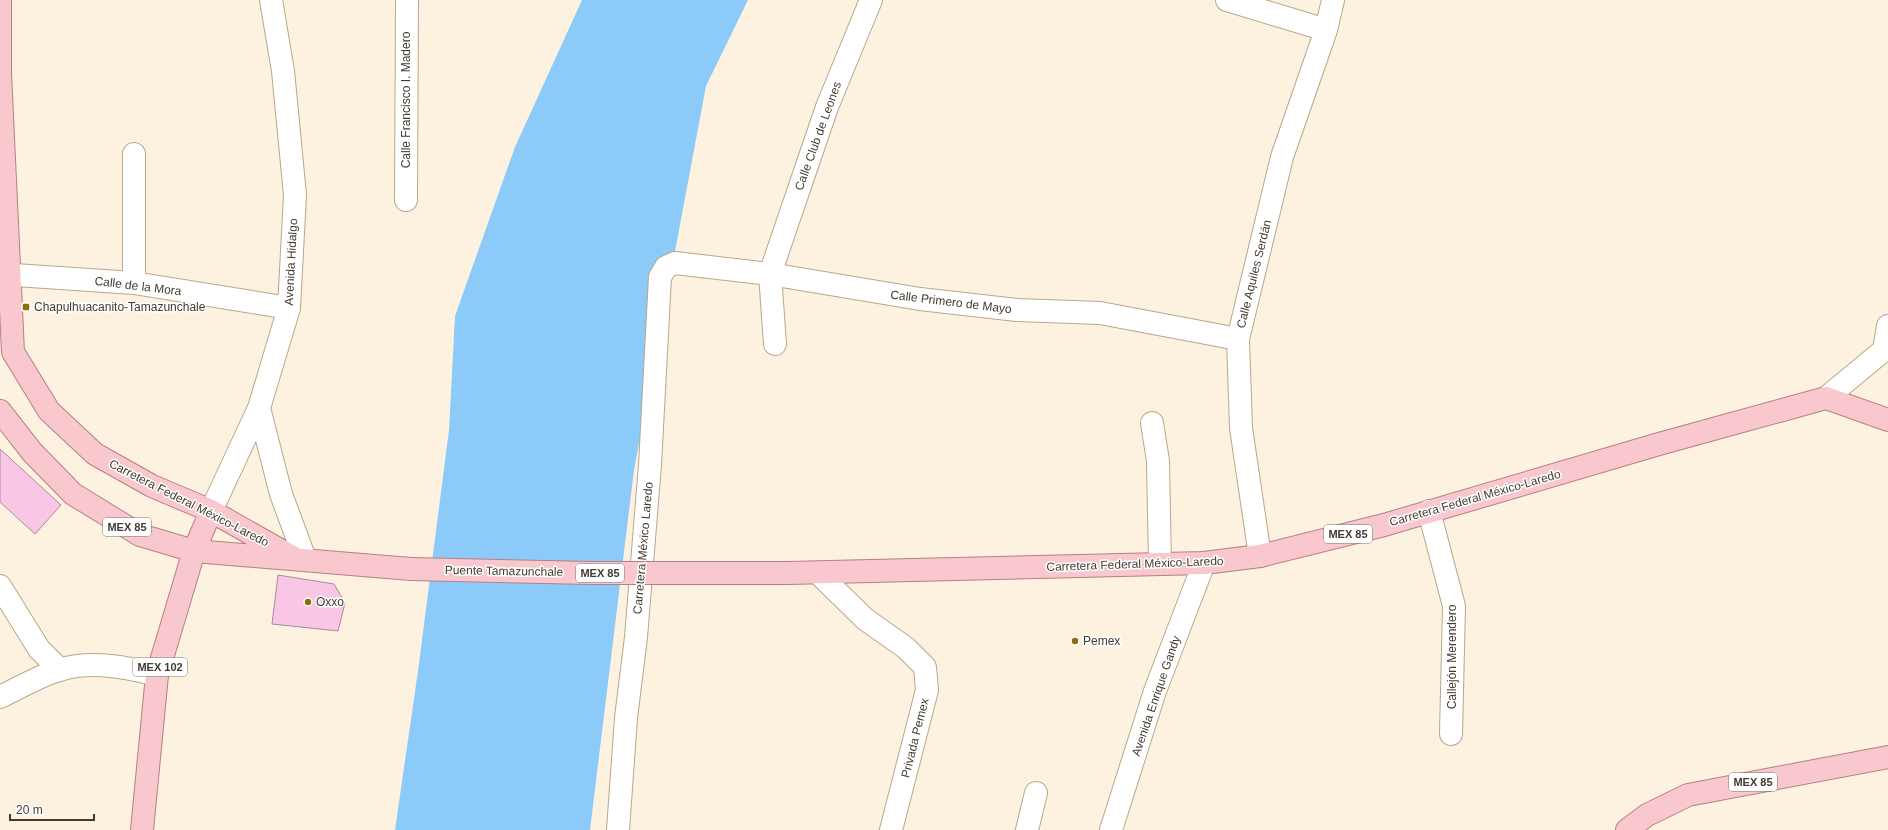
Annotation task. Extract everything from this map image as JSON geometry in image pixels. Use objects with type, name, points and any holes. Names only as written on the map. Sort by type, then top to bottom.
[{"type":"main road","name":"Carretera Federal México-Laredo","points":[[0,0],[0,73],[5,274],[13,352],[49,411],[95,454],[152,486],[211,511],[301,559]]},
{"type":"main road","name":"Carretera Federal México-Laredo","points":[[788,574],[1204,563],[1260,556],[1429,511],[1659,444],[1826,398]]},
{"type":"main road","points":[[1826,398],[1888,420]]},
{"type":"main road","name":"Carretera Federal México-Laredo","points":[[0,411],[32,452],[73,494],[140,535],[194,551],[301,559]]},
{"type":"main road","name":"MEX 102","points":[[142,830],[157,675],[194,551],[211,511]]},
{"type":"main road","name":"Puente Tamazunchale","points":[[301,559],[411,569],[592,573],[788,574]]},
{"type":"main road","name":"MEX 85","points":[[1627,830],[1647,815],[1688,795],[1888,758]]},
{"type":"street","name":"Avenida Hidalgo","points":[[211,511],[259,408],[289,308],[295,196],[283,71],[272,0]]},
{"type":"street","name":"Calle Francisco I. Madero","points":[[406,200],[407,0]]},
{"type":"street","name":"Calle Club de Leones","points":[[770,274],[827,107],[872,0]]},
{"type":"street","points":[[1227,0],[1326,30]]},
{"type":"street","name":"Calle Aquiles Serdán","points":[[1260,556],[1240,428],[1238,339],[1282,157],[1326,30],[1333,0]]},
{"type":"street","points":[[134,154],[134,283]]},
{"type":"street","name":"Calle Primero de Mayo","points":[[666,267],[675,263],[770,274],[920,299],[1018,310],[1100,313],[1238,339]]},
{"type":"street","name":"Carretera México Laredo","points":[[618,830],[626,718],[636,637],[650,465],[660,277],[666,267]]},
{"type":"street","name":"Calle de la Mora","points":[[5,274],[134,283],[289,308]]},
{"type":"street","points":[[770,274],[775,344]]},
{"type":"street","points":[[1826,398],[1884,350],[1888,326]]},
{"type":"street","points":[[259,408],[281,494],[301,559]]},
{"type":"street","points":[[1152,423],[1158,461],[1160,564]]},
{"type":"street","name":"Callejón Merendero","points":[[1429,511],[1454,606],[1451,734]]},
{"type":"street","name":"Avenida Enrique Gandy","points":[[1111,830],[1155,691],[1204,563]]},
{"type":"street","name":"Privada Pemex","points":[[818,573],[865,619],[906,648],[925,667],[927,690],[891,830]]},
{"type":"street","points":[[0,586],[39,649],[60,670]]},
{"type":"street","points":[[0,696],[60,670],[85,666],[120,666],[157,675]]},
{"type":"street","points":[[1027,830],[1036,793]]},
{"type":"water","points":[[582,0],[748,0],[706,86],[634,470],[590,830],[395,830],[418,671],[449,430],[455,316],[515,147]]},
{"type":"building","points":[[0,449],[61,505],[35,534],[0,502]]},
{"type":"building","points":[[278,575],[334,584],[345,603],[338,631],[272,624]]},
{"type":"place","name":"Chapulhuacanito-Tamazunchale","points":[[26,307]]},
{"type":"place","name":"Oxxo","points":[[308,602]]},
{"type":"place","name":"Pemex","points":[[1075,641]]}]
